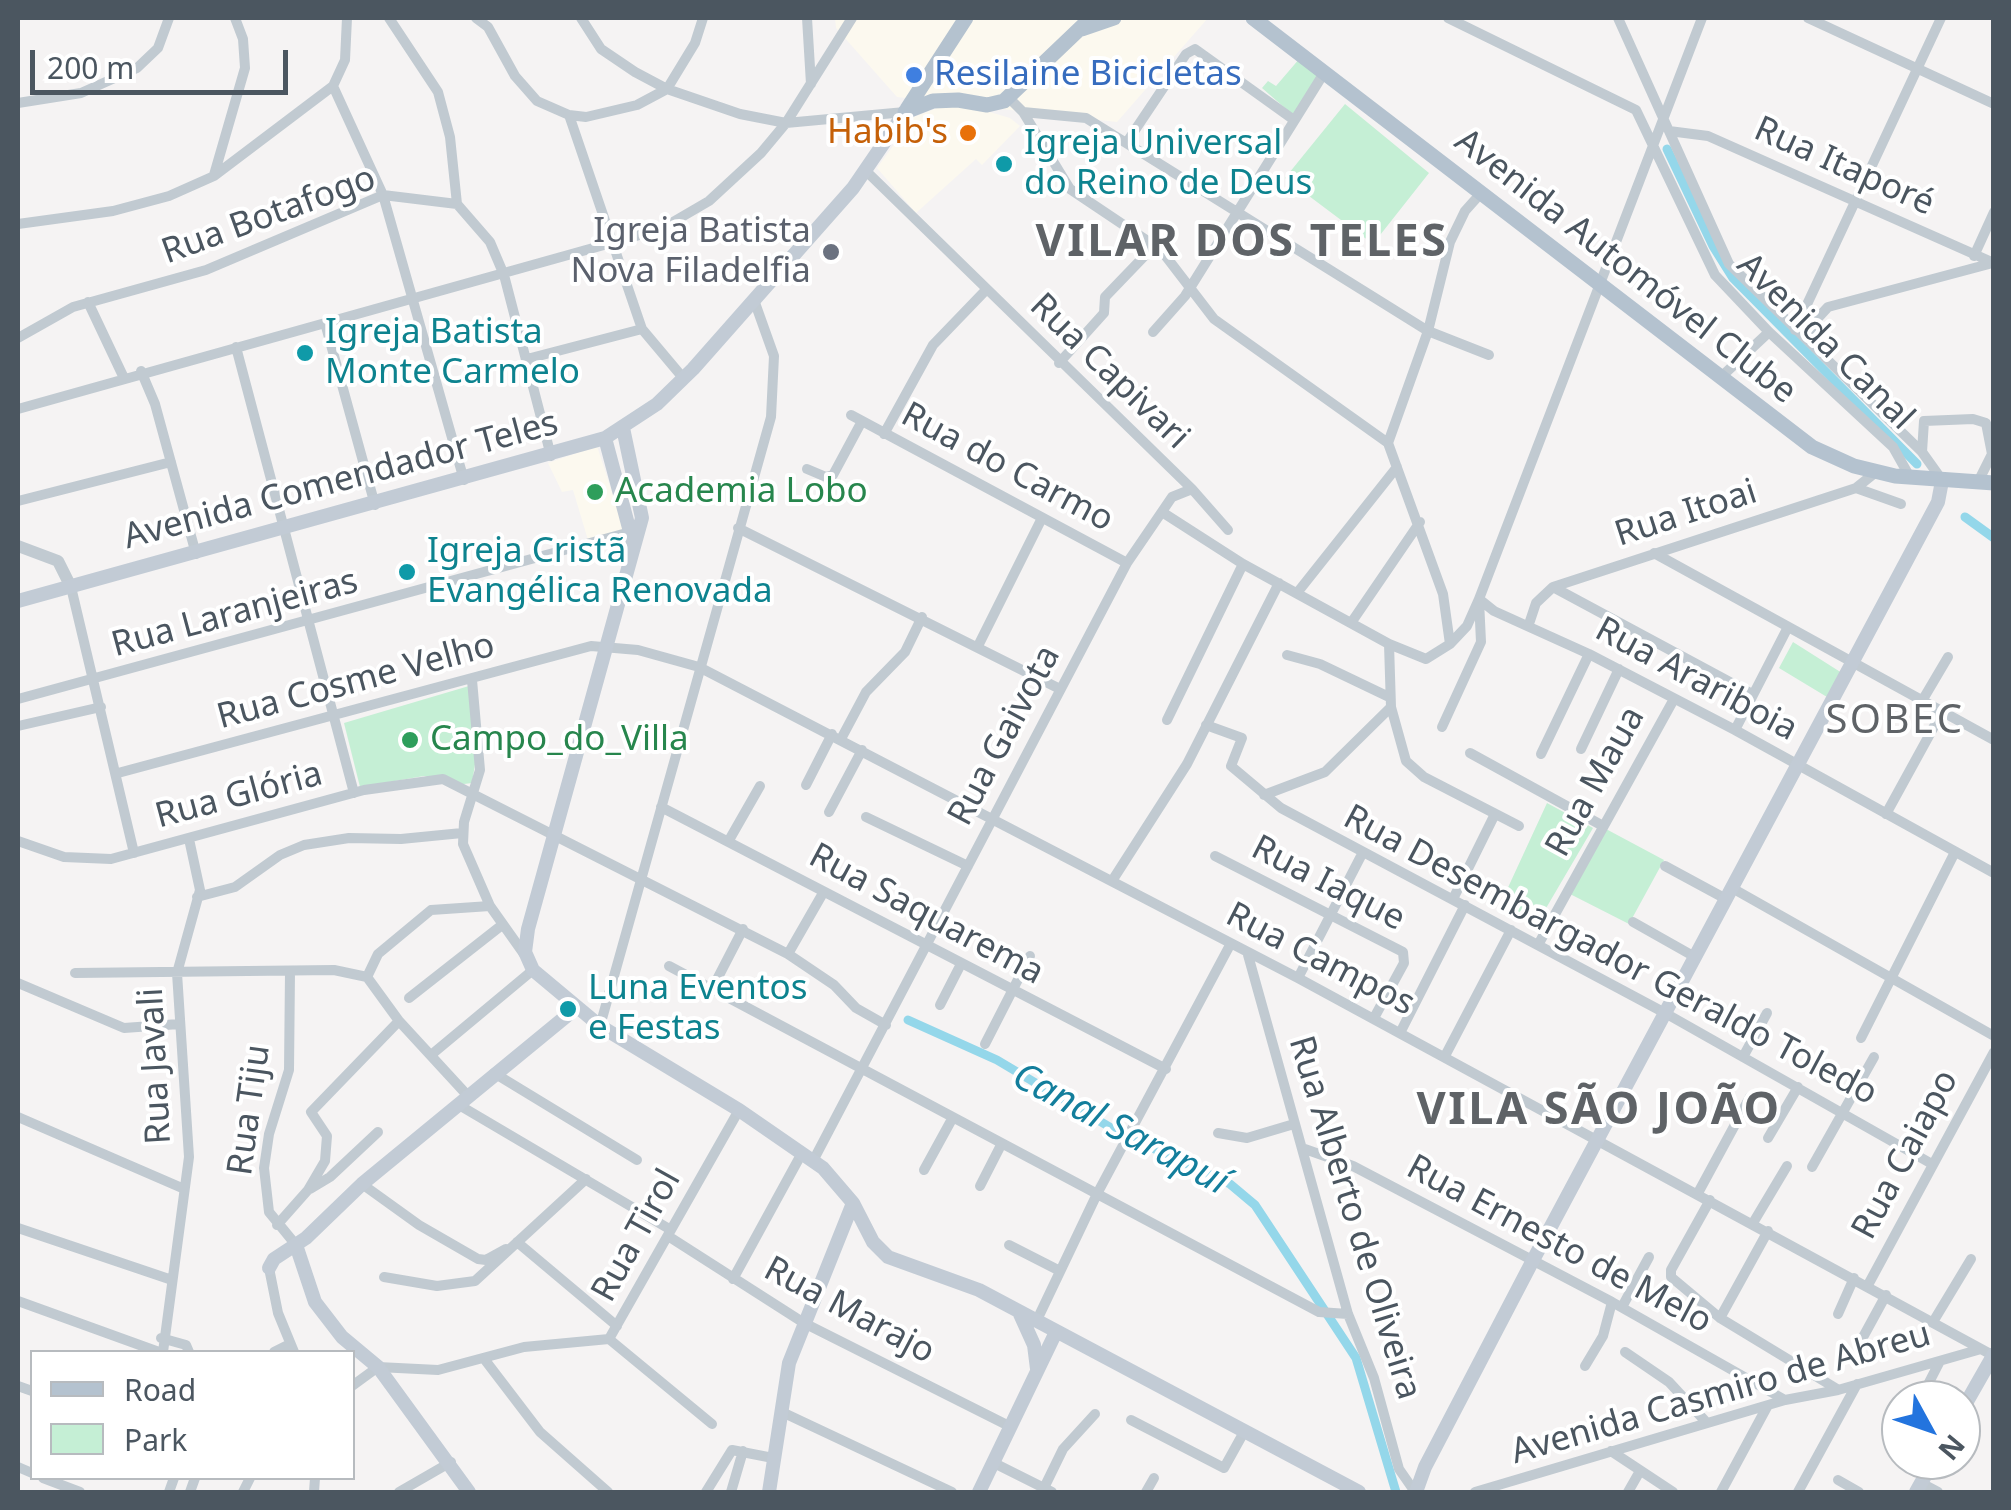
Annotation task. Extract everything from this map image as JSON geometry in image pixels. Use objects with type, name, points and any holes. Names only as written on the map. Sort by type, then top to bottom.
[{"type":"main road","name":"Avenida Comendador Teles","points":[[18,601],[551,456],[624,428],[684,379],[866,171],[966,18]]},
{"type":"main road","points":[[905,112],[922,103],[958,100],[987,105],[1009,98],[1085,22],[1114,18]]},
{"type":"main road","name":"Avenida Automóvel Clube","points":[[1253,18],[1812,447],[1876,472],[1934,485],[1986,482]]},
{"type":"main road","points":[[932,70],[942,89],[958,100]]},
{"type":"main road","points":[[624,428],[642,508],[608,647],[528,929],[530,964],[575,1009],[740,1110],[808,1157],[852,1203],[873,1242],[888,1256],[979,1290],[1358,1492]]},
{"type":"main road","points":[[605,438],[634,535]]},
{"type":"main road","points":[[1416,1492],[1425,1466],[1850,664],[1934,485]]},
{"type":"main road","points":[[269,1268],[274,1259],[296,1246],[362,1184],[575,1009]]},
{"type":"main road","points":[[772,1491],[773,1458],[784,1413],[784,1383],[852,1203]]},
{"type":"main road","points":[[296,1246],[315,1302],[342,1337],[378,1367],[451,1462],[469,1492]]},
{"type":"main road","points":[[1020,1313],[1034,1344],[1037,1370]]},
{"type":"main road","points":[[979,1492],[1056,1332]]},
{"type":"main road","points":[[1977,1380],[1990,1354]]},
{"type":"street","points":[[18,103],[81,93],[137,68],[164,37],[168,18]]},
{"type":"street","points":[[214,176],[245,68],[243,38],[235,18]]},
{"type":"street","points":[[18,224],[66,221],[127,208],[214,176],[333,86],[346,60],[346,18]]},
{"type":"street","points":[[389,18],[438,92],[450,137],[457,204],[490,242],[504,275],[551,456]]},
{"type":"street","points":[[476,18],[495,37],[524,89],[545,107],[570,115],[614,112],[668,89],[695,43],[703,18]]},
{"type":"street","points":[[582,18],[601,48],[668,89],[740,114],[786,123],[905,112]]},
{"type":"street","points":[[807,18],[811,85]]},
{"type":"street","points":[[18,408],[141,371],[614,245],[661,228],[709,201],[786,123],[852,18]]},
{"type":"street","points":[[1448,18],[1645,103]]},
{"type":"street","name":"Avenida Canal","points":[[1618,18],[1655,142],[1705,260],[1769,332],[1934,485]]},
{"type":"street","points":[[1162,512],[1243,564],[1389,644],[1426,658],[1450,644],[1467,626],[1479,599],[1598,282],[1665,125],[1702,18]]},
{"type":"street","points":[[1808,18],[1994,104]]},
{"type":"street","points":[[1798,325],[1941,18]]},
{"type":"street","points":[[1127,142],[1186,54],[1194,49],[1294,120]]},
{"type":"street","points":[[1153,332],[1237,213],[1324,72]]},
{"type":"street","points":[[333,86],[382,195],[464,480]]},
{"type":"street","points":[[1009,98],[1023,112],[1070,189],[1154,245],[1190,284],[1214,319],[1388,444],[1420,522],[1443,594],[1450,644]]},
{"type":"street","name":"Avenida Canal","points":[[1645,103],[1665,125],[1729,264],[1798,325],[1810,343],[1922,452],[1934,485]]},
{"type":"street","points":[[1023,112],[1078,116],[1127,142],[1428,331],[1489,356]]},
{"type":"street","points":[[570,115],[642,329],[684,379]]},
{"type":"street","name":"Rua Itaporé","points":[[1665,125],[1708,136],[1991,263]]},
{"type":"street","name":"Rua Capivari","points":[[866,171],[1192,489],[1228,530]]},
{"type":"street","points":[[1388,444],[1428,331],[1456,227],[1482,192]]},
{"type":"street","name":"Rua Botafogo","points":[[18,338],[88,302],[206,270],[382,195],[457,204]]},
{"type":"street","points":[[1974,256],[1994,212]]},
{"type":"street","points":[[1059,363],[1104,313],[1105,297],[1154,245]]},
{"type":"street","points":[[1810,343],[1816,320],[1828,307],[1991,263]]},
{"type":"street","points":[[1815,288],[1828,307]]},
{"type":"street","points":[[884,434],[932,345],[986,291]]},
{"type":"street","points":[[600,1026],[698,667],[764,448],[774,393],[774,356],[754,300]]},
{"type":"street","points":[[88,302],[123,376]]},
{"type":"street","points":[[1798,325],[1816,320]]},
{"type":"street","points":[[325,324],[375,505]]},
{"type":"street","points":[[527,360],[642,329]]},
{"type":"street","points":[[1720,378],[1769,332]]},
{"type":"street","points":[[236,346],[337,716],[354,793]]},
{"type":"street","points":[[141,371],[196,554]]},
{"type":"street","name":"Rua do Carmo","points":[[851,415],[1126,563]]},
{"type":"street","points":[[1922,452],[1924,420],[1973,419],[1986,423],[1992,454],[1986,482]]},
{"type":"street","name":"Rua do Carmo","points":[[808,469],[826,477],[833,475],[862,421]]},
{"type":"street","points":[[18,501],[171,462]]},
{"type":"street","points":[[1298,593],[1398,467]]},
{"type":"street","name":"Rua Itoai","points":[[1553,587],[1856,488],[1876,472]]},
{"type":"street","points":[[1856,488],[1901,504]]},
{"type":"street","name":"Rua Gaivota","points":[[733,1279],[862,1070],[1126,563],[1172,497],[1192,489]]},
{"type":"street","points":[[978,646],[1042,518]]},
{"type":"street","points":[[1352,623],[1400,544],[1420,522]]},
{"type":"street","points":[[738,528],[1060,689]]},
{"type":"street","name":"Rua Laranjeiras","points":[[18,699],[634,535]]},
{"type":"street","points":[[18,546],[58,562],[71,586],[134,853]]},
{"type":"street","points":[[1654,553],[1994,740]]},
{"type":"street","points":[[1167,720],[1243,564]]},
{"type":"street","points":[[1112,880],[1170,794],[1278,583]]},
{"type":"street","points":[[1528,624],[1536,603],[1553,587],[1752,694]]},
{"type":"street","points":[[1442,727],[1481,642],[1479,599]]},
{"type":"street","name":"Rua Arariboia","points":[[1479,599],[1494,611],[1620,669],[1994,873]]},
{"type":"street","points":[[806,785],[866,692],[904,652],[922,617]]},
{"type":"street","points":[[1734,730],[1788,627]]},
{"type":"street","points":[[1389,644],[1390,702],[1401,749],[1412,769],[1518,826]]},
{"type":"street","name":"Rua Cosme Velho","points":[[118,773],[591,646],[608,647]]},
{"type":"street","name":"Rua Campos","points":[[608,647],[698,667],[837,736],[1598,1138],[1990,1354]]},
{"type":"street","points":[[1542,754],[1589,654]]},
{"type":"street","points":[[1288,655],[1320,664],[1390,702]]},
{"type":"street","points":[[1922,702],[1948,657]]},
{"type":"street","points":[[1581,750],[1620,669]]},
{"type":"street","points":[[432,1054],[530,964],[502,926],[471,870],[462,833],[480,762],[472,680]]},
{"type":"street","name":"Rua Maua","points":[[1538,945],[1674,699]]},
{"type":"street","points":[[1264,795],[1325,772],[1390,702]]},
{"type":"street","points":[[18,726],[102,711]]},
{"type":"street","points":[[1886,814],[1942,712]]},
{"type":"street","name":"Rua Desembargador Geraldo Toledo","points":[[1206,725],[1242,738],[1231,766],[1264,795],[1362,854],[1466,905],[1665,1013],[1932,1164]]},
{"type":"street","points":[[828,812],[862,750]]},
{"type":"street","points":[[1470,754],[1603,826]]},
{"type":"street","name":"Rua Glória","points":[[19,844],[88,860],[134,853],[354,793],[435,778],[474,792]]},
{"type":"street","points":[[728,842],[760,786]]},
{"type":"street","points":[[474,792],[743,929],[834,984],[856,1008],[889,1020]]},
{"type":"street","name":"Rua Saquarema","points":[[661,808],[1166,1069]]},
{"type":"street","points":[[1454,899],[1494,814]]},
{"type":"street","points":[[866,817],[968,866]]},
{"type":"street","points":[[197,897],[235,887],[280,856],[304,845],[349,838],[401,840],[462,833]]},
{"type":"street","name":"Rua Javali","points":[[161,1350],[189,1138],[177,973],[200,882],[189,839]]},
{"type":"street","points":[[1862,1038],[1955,852]]},
{"type":"street","points":[[1298,978],[1362,854]]},
{"type":"street","name":"Rua Iaque","points":[[1216,856],[1403,952],[1404,963],[1374,1018]]},
{"type":"street","points":[[1665,866],[1729,893],[1894,978],[1994,1036]]},
{"type":"street","points":[[788,954],[823,893]]},
{"type":"street","points":[[1400,1032],[1466,905]]},
{"type":"street","points":[[75,973],[334,970],[366,977],[378,954],[432,910],[490,906]]},
{"type":"street","points":[[1634,922],[1695,957]]},
{"type":"street","points":[[409,998],[502,926]]},
{"type":"street","points":[[712,989],[743,929]]},
{"type":"street","points":[[1445,1056],[1511,930]]},
{"type":"street","points":[[1036,1322],[1098,1194],[1230,945]]},
{"type":"street","name":"Rua Alberto de Oliveira","points":[[1248,955],[1348,1314],[1374,1378],[1399,1470],[1416,1492]]},
{"type":"street","points":[[985,1044],[1030,956]]},
{"type":"street","points":[[940,1005],[961,964]]},
{"type":"street","points":[[669,966],[1319,1312],[1332,1316],[1348,1314]]},
{"type":"street","name":"Rua Tiju","points":[[290,972],[289,1070],[269,1134],[264,1168],[266,1198],[277,1224],[296,1246]]},
{"type":"street","name":"Rua Marajo","points":[[366,977],[399,1022],[432,1054],[464,1100],[804,1323],[1009,1426]]},
{"type":"street","points":[[18,983],[124,1028],[179,1024]]},
{"type":"street","points":[[1743,1056],[1767,1014]]},
{"type":"street","points":[[277,1224],[308,1190],[325,1161],[329,1143],[310,1112],[399,1022]]},
{"type":"street","name":"Rua Caiapo","points":[[1868,1285],[1994,1052]]},
{"type":"street","points":[[1812,1167],[1874,1056]]},
{"type":"street","points":[[494,1073],[638,1160]]},
{"type":"street","points":[[1768,1138],[1798,1087]]},
{"type":"street","points":[[1698,1193],[1750,1097]]},
{"type":"street","name":"Rua Tirol","points":[[378,1367],[438,1370],[485,1360],[524,1346],[608,1339],[740,1110]]},
{"type":"street","points":[[18,1117],[182,1188]]},
{"type":"street","points":[[924,1170],[952,1120]]},
{"type":"street","points":[[1218,1133],[1247,1138],[1294,1124]]},
{"type":"street","points":[[308,1190],[330,1177],[378,1132]]},
{"type":"street","points":[[980,1186],[1001,1145]]},
{"type":"street","name":"Rua Ernesto de Melo","points":[[1302,1148],[1353,1166],[1617,1304],[1785,1400]]},
{"type":"street","points":[[1753,1224],[1787,1166]]},
{"type":"street","points":[[384,1277],[464,1286],[486,1274],[586,1179]]},
{"type":"street","points":[[362,1184],[419,1225],[478,1258],[486,1260],[513,1246]]},
{"type":"street","points":[[1710,1200],[1670,1270],[1675,1282],[1720,1318],[1838,1390]]},
{"type":"street","points":[[18,1228],[169,1279]]},
{"type":"street","points":[[1720,1318],[1768,1231]]},
{"type":"street","points":[[1009,1244],[1060,1271]]},
{"type":"street","points":[[513,1246],[618,1326]]},
{"type":"street","points":[[1585,1366],[1617,1304],[1649,1256]]},
{"type":"street","points":[[1933,1322],[1971,1259]]},
{"type":"street","points":[[269,1268],[292,1348]]},
{"type":"street","points":[[1838,1314],[1854,1278]]},
{"type":"street","points":[[1862,1340],[1886,1295]]},
{"type":"street","points":[[18,1301],[155,1350]]},
{"type":"street","points":[[162,1338],[186,1344],[188,1350]]},
{"type":"street","points":[[608,1339],[712,1424]]},
{"type":"street","points":[[1625,1352],[1669,1382],[1706,1423]]},
{"type":"street","name":"Avenida Casmiro de Abreu","points":[[1475,1492],[1768,1404],[1838,1390],[1940,1361],[1990,1354]]},
{"type":"street","points":[[485,1360],[540,1432],[608,1492]]},
{"type":"street","points":[[1930,1380],[1940,1361]]},
{"type":"street","points":[[355,1384],[378,1367]]},
{"type":"street","points":[[1798,1492],[1858,1384]]},
{"type":"street","points":[[1721,1492],[1768,1404]]},
{"type":"street","points":[[784,1413],[952,1492]]},
{"type":"street","points":[[992,1462],[1046,1491],[1063,1449],[1096,1414]]},
{"type":"street","points":[[1131,1420],[1224,1468],[1244,1432]]},
{"type":"street","points":[[732,1492],[743,1451]]},
{"type":"street","points":[[1611,1451],[1673,1492]]},
{"type":"street","points":[[706,1492],[730,1452],[773,1458]]},
{"type":"street","points":[[399,1492],[451,1462]]},
{"type":"street","points":[[1628,1492],[1640,1471]]},
{"type":"street","points":[[1146,1492],[1154,1478]]},
{"type":"street","points":[[48,1480],[80,1492]]},
{"type":"street","points":[[1838,1480],[1859,1492]]},
{"type":"street","points":[[1918,1488],[1938,1492]]},
{"type":"shaded area","points":[[835,18],[1208,18],[1117,122],[966,105],[1010,118],[1020,126],[982,165],[976,159],[916,213],[877,168],[914,117],[950,103],[897,97],[836,28]]},
{"type":"shaded area","points":[[597,446],[624,529],[588,540],[573,490],[562,492],[548,463]]},
{"type":"green space","points":[[1300,58],[1318,75],[1293,115],[1262,88],[1268,81],[1276,86]]},
{"type":"green space","points":[[1345,104],[1429,173],[1373,244],[1285,178]]},
{"type":"green space","points":[[1793,642],[1842,673],[1827,697],[1779,668]]},
{"type":"green space","name":"Campo_do_Villa","points":[[469,686],[476,758],[472,783],[456,785],[424,776],[360,787],[344,723]]},
{"type":"green space","points":[[1547,803],[1593,828],[1535,927],[1499,907]]},
{"type":"green space","points":[[1606,829],[1664,860],[1629,924],[1570,894]]},
{"type":"waterway","points":[[1667,149],[1713,246],[1733,278],[1917,464]]},
{"type":"waterway","points":[[1965,517],[1994,538]]},
{"type":"waterway","name":"Canal Sarapuí","points":[[908,1020],[997,1060],[1118,1132],[1230,1184],[1255,1205],[1356,1358],[1396,1492]]},
{"type":"place","name":"Resilaine Bicicletas","points":[[914,75]]},
{"type":"place","name":"Habib's","points":[[968,133]]},
{"type":"place","name":"Igreja Universal do Reino de Deus","points":[[1004,164]]},
{"type":"place","name":"Igreja Batista Nova Filadelfia","points":[[831,252]]},
{"type":"place","name":"Igreja Batista Monte Carmelo","points":[[305,353]]},
{"type":"place","name":"Academia Lobo","points":[[595,492]]},
{"type":"place","name":"Igreja Cristã Evangélica Renovada","points":[[407,572]]},
{"type":"place","name":"Campo_do_Villa","points":[[410,740]]},
{"type":"place","name":"Luna Eventos e Festas","points":[[568,1009]]},
{"type":"district","name":"VILAR DOS TELES","points":[[1242,243]]},
{"type":"district","name":"SOBEC","points":[[1895,722]]},
{"type":"district","name":"VILA SÃO JOÃO","points":[[1599,1111]]}]
